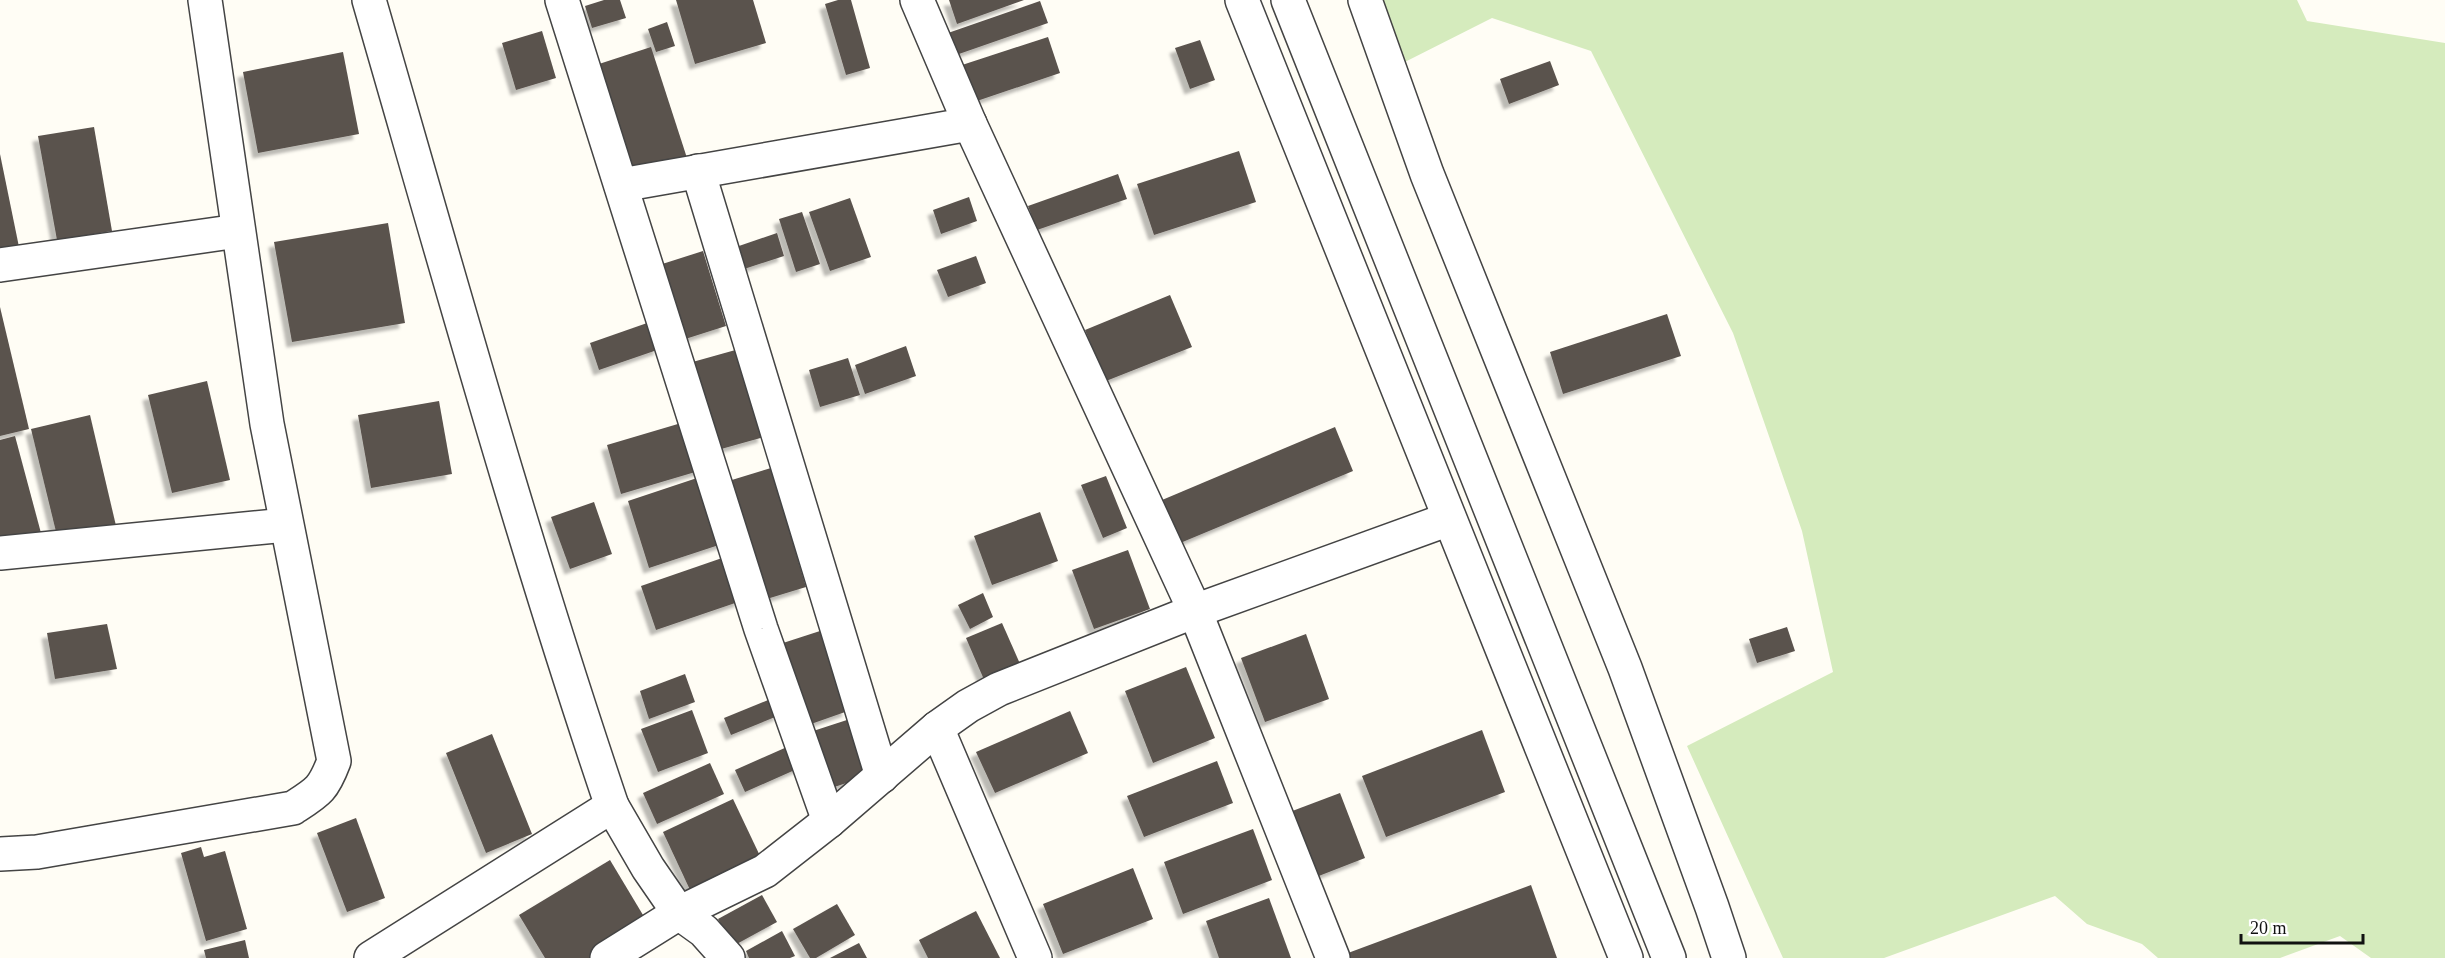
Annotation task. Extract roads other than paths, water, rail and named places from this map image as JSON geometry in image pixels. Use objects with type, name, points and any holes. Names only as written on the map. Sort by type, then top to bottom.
[{"type":"street","points":[[0,854],[37,852],[293,808],[316,794],[326,783],[334,761],[267,424],[205,0]]},
{"type":"street","points":[[369,0],[471,356],[578,707],[612,806],[648,868],[679,914],[704,931],[728,958]]},
{"type":"street","points":[[562,0],[761,628],[829,821]]},
{"type":"street","points":[[917,0],[970,124],[1195,611],[1333,958]]},
{"type":"street","points":[[1242,0],[1626,958]]},
{"type":"street","points":[[1288,0],[1669,958]]},
{"type":"street","points":[[1365,0],[1427,174],[1625,668],[1729,958]]},
{"type":"street","points":[[621,185],[970,124]]},
{"type":"street","points":[[698,171],[882,776]]},
{"type":"street","points":[[0,265],[238,231]]},
{"type":"street","points":[[607,958],[679,914],[765,871],[829,821],[937,728],[968,706],[999,689],[1195,611],[1449,519]]},
{"type":"street","points":[[0,553],[286,525]]},
{"type":"street","points":[[937,728],[1035,958]]},
{"type":"street","points":[[371,958],[612,806]]}]
